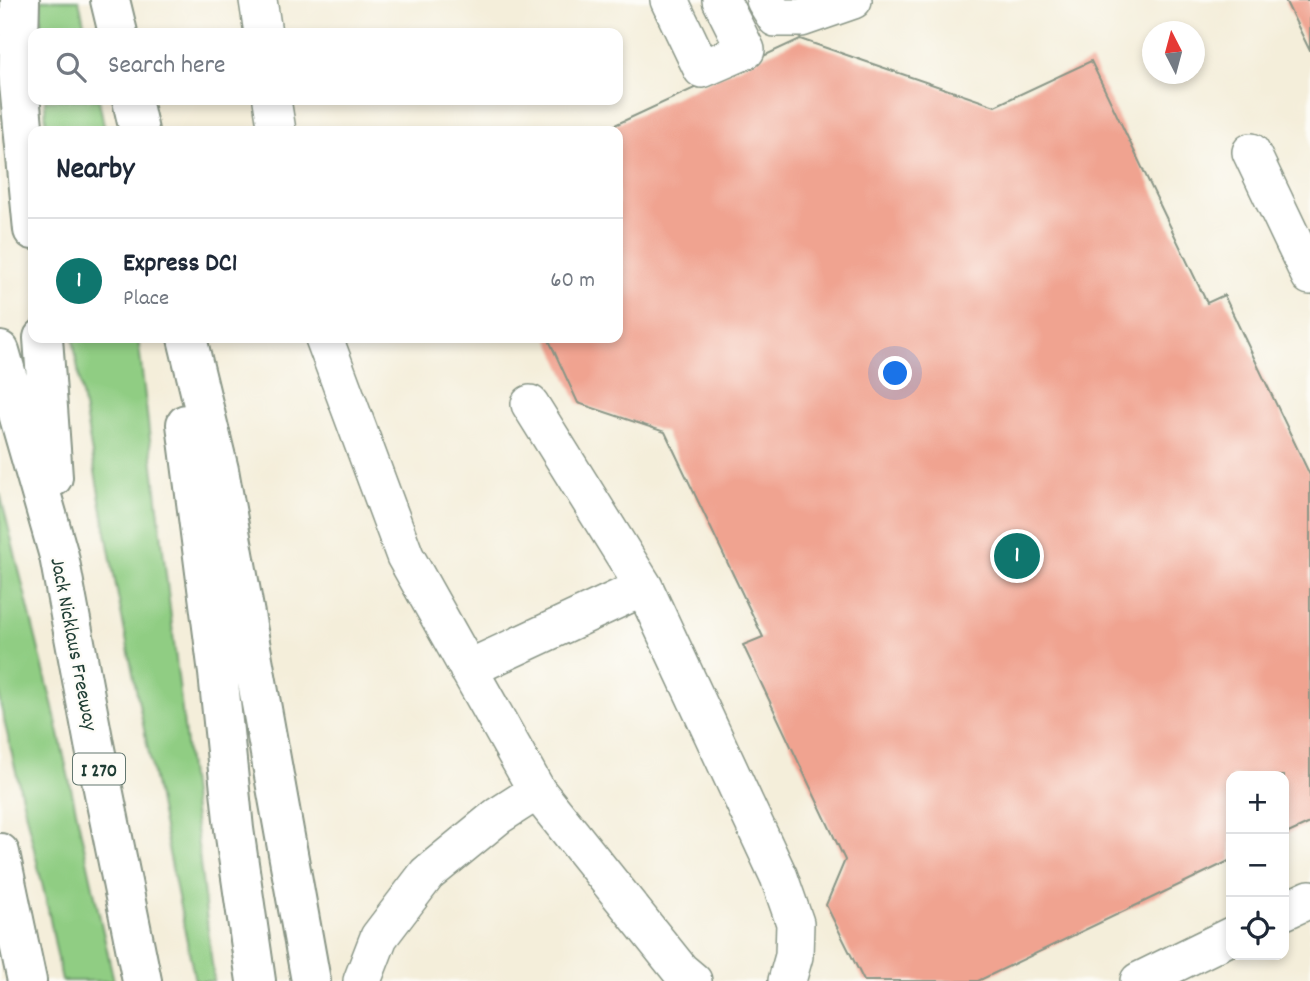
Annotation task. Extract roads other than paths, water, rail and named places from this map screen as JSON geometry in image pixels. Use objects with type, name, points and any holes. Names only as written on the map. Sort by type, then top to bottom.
[{"type":"highway","points":[[20,0],[18,74],[28,178]]},
{"type":"highway","points":[[110,0],[117,28]]},
{"type":"highway","points":[[133,105],[138,126]]},
{"type":"highway","points":[[43,343],[59,556]]},
{"type":"highway","points":[[176,343],[218,673],[234,829],[256,981]]},
{"type":"highway","points":[[188,343],[219,470],[311,981]]},
{"type":"highway","name":"Jack Nicklaus Freeway","points":[[0,351],[59,556],[142,981]]},
{"type":"highway","points":[[0,853],[27,981]]},
{"type":"lane","points":[[258,0],[262,28]]},
{"type":"lane","points":[[669,0],[702,69],[746,50],[721,0]]},
{"type":"lane","points":[[765,0],[776,18],[801,19],[853,0]]},
{"type":"lane","points":[[273,105],[276,126]]},
{"type":"lane","points":[[1251,152],[1310,276]]},
{"type":"lane","points":[[326,343],[405,556],[537,791],[680,970],[693,981]]},
{"type":"lane","points":[[530,404],[644,587],[779,877],[795,923],[794,956],[787,981]]},
{"type":"lane","points":[[468,669],[644,587]]},
{"type":"lane","points":[[362,981],[379,937],[427,874],[498,816],[537,791]]},
{"type":"lane","points":[[1289,909],[1310,899]]},
{"type":"lane","points":[[1139,981],[1226,938]]},
{"type":"place","name":"Express DC1","points":[[1017,556]]}]
